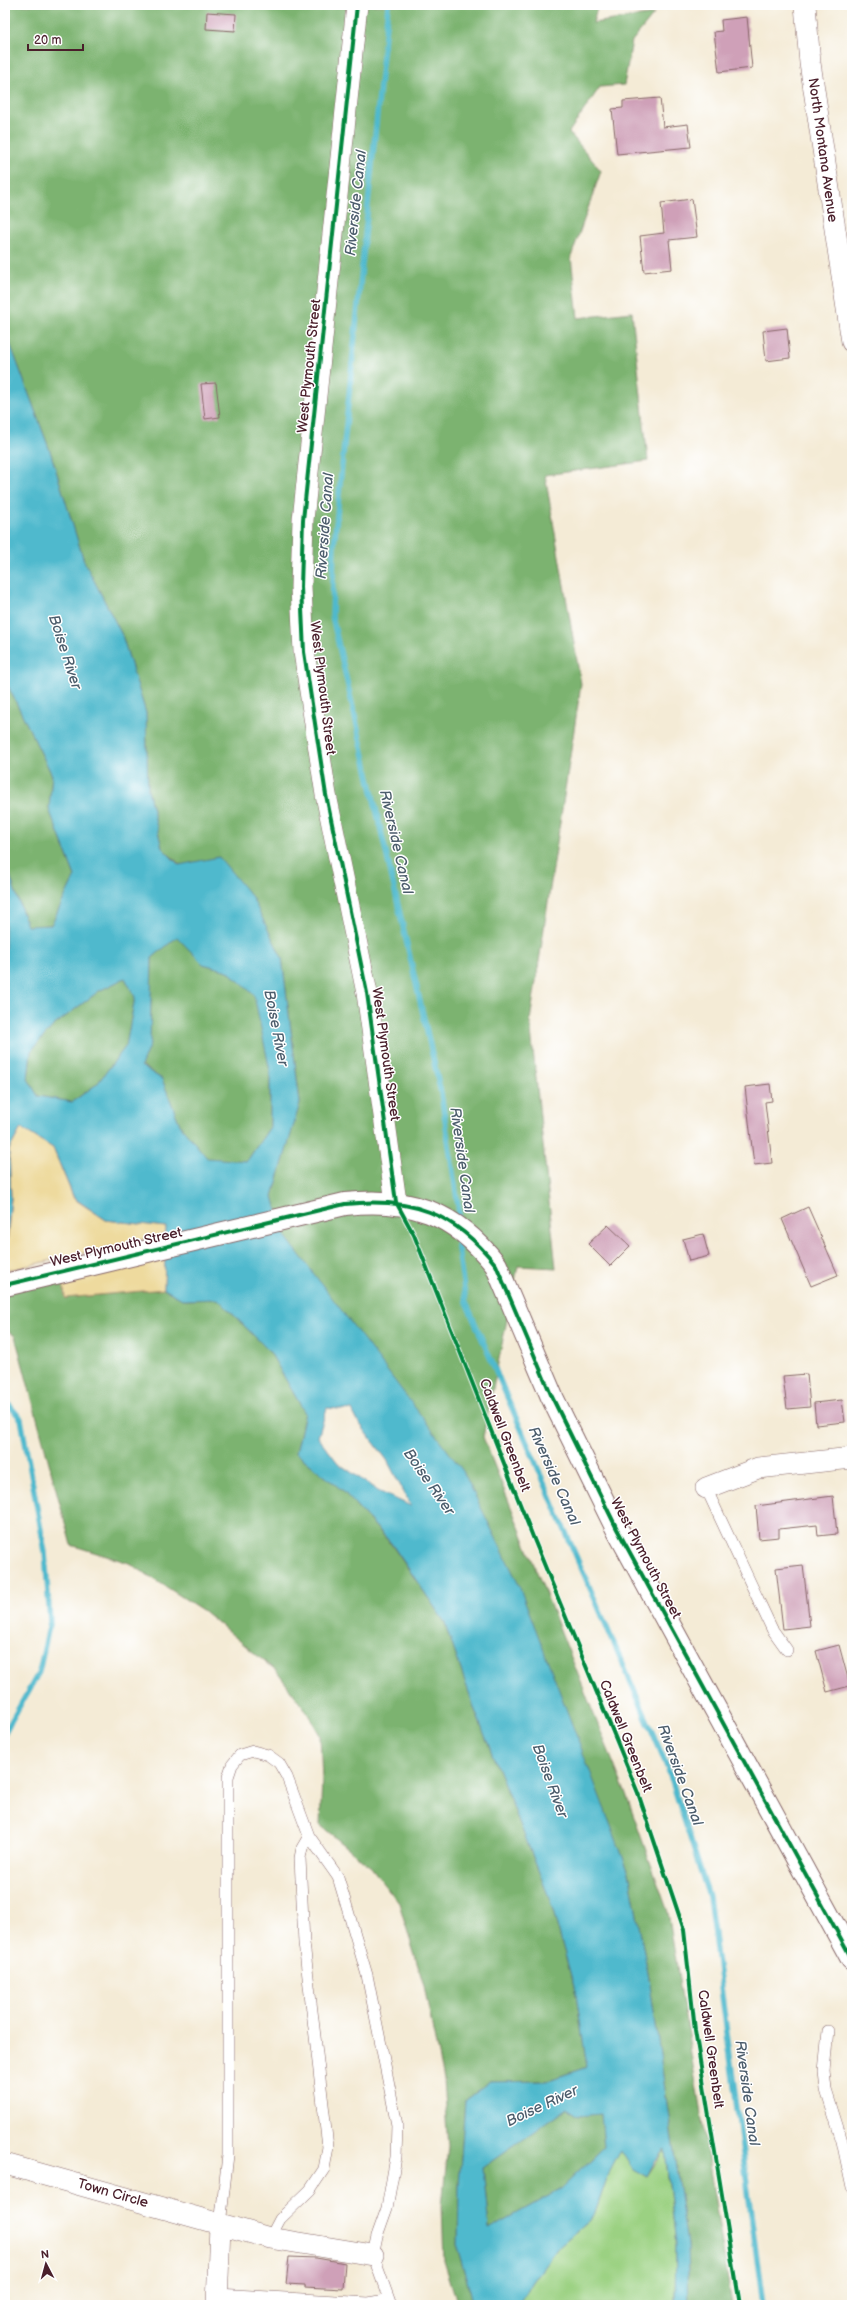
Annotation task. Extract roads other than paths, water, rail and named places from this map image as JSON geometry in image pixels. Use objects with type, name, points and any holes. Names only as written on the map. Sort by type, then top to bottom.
[{"type":"street","name":"West Plymouth Street","points":[[357,5],[303,520],[301,588],[305,659],[326,795],[367,993],[396,1202]]},
{"type":"street","name":"North Montana Avenue","points":[[805,5],[810,63],[852,342]]},
{"type":"street","name":"West Plymouth Street","points":[[5,1285],[345,1204],[372,1201],[396,1202],[425,1209],[450,1222],[470,1237],[483,1249],[496,1265],[552,1397],[613,1522],[852,1959]]},
{"type":"street","points":[[706,1488],[758,1468],[852,1458]]},
{"type":"street","name":"Town Circle","points":[[5,2164],[114,2193],[220,2225],[270,2238],[374,2255]]},
{"type":"street","points":[[218,2300],[220,2225]]},
{"type":"lane","points":[[706,1488],[772,1629],[787,1650]]},
{"type":"lane","points":[[218,2300],[390,2302],[374,2255],[376,2236],[387,2208],[396,2157],[397,2125],[368,1975],[338,1877],[309,1836],[287,1777],[279,1763],[268,1755],[253,1751],[240,1755],[232,1764],[228,1777],[228,2155],[220,2225]]},
{"type":"lane","points":[[270,2238],[280,2219],[310,2190],[324,2169],[328,2147],[304,1943],[300,1858],[302,1848],[309,1836]]},
{"type":"lane","points":[[828,2031],[824,2071],[826,2090],[842,2141],[852,2188]]},
{"type":"water","name":"Boise River","points":[[5,330],[50,451],[84,561],[122,635],[146,713],[148,790],[162,848],[179,865],[219,857],[252,897],[282,958],[300,1103],[273,1196],[283,1233],[463,1471],[518,1583],[629,1873],[650,1984],[687,2245],[689,2305],[675,2305],[676,2244],[665,2150],[655,2162],[647,2177],[633,2169],[621,2150],[608,2175],[594,2216],[559,2246],[532,2283],[520,2305],[474,2305],[458,2250],[459,2186],[465,2101],[490,2082],[546,2081],[587,2067],[576,1994],[550,1900],[476,1713],[444,1621],[391,1543],[342,1490],[296,1453],[305,1413],[270,1352],[218,1299],[184,1300],[164,1289],[166,1227],[106,1220],[74,1198],[53,1148],[21,1128],[9,1150],[11,1198],[5,1255],[5,861],[27,926],[51,925],[75,876],[49,809],[52,775],[5,680]],"holes":[[[177,937],[203,964],[228,971],[254,995],[270,1071],[270,1127],[247,1161],[207,1158],[180,1125],[162,1079],[141,1066],[150,1044],[152,958]],[[125,978],[135,997],[126,1046],[97,1084],[72,1102],[38,1096],[28,1079],[31,1051],[53,1026],[99,991]],[[327,1408],[352,1410],[357,1420],[387,1460],[411,1506],[378,1491],[338,1463],[318,1437]],[[567,2108],[579,2116],[601,2114],[604,2147],[561,2189],[489,2229],[483,2167]]]},
{"type":"waterway","name":"Riverside Canal","points":[[388,5],[334,545],[332,616],[441,1093],[459,1212],[458,1222]]},
{"type":"waterway","name":"Riverside Canal","points":[[458,1235],[458,1249],[466,1302],[667,1766],[709,1897],[763,2305]]},
{"type":"waterway","points":[[5,1400],[21,1419],[45,1552],[50,1622],[39,1672],[5,1732]]}]
